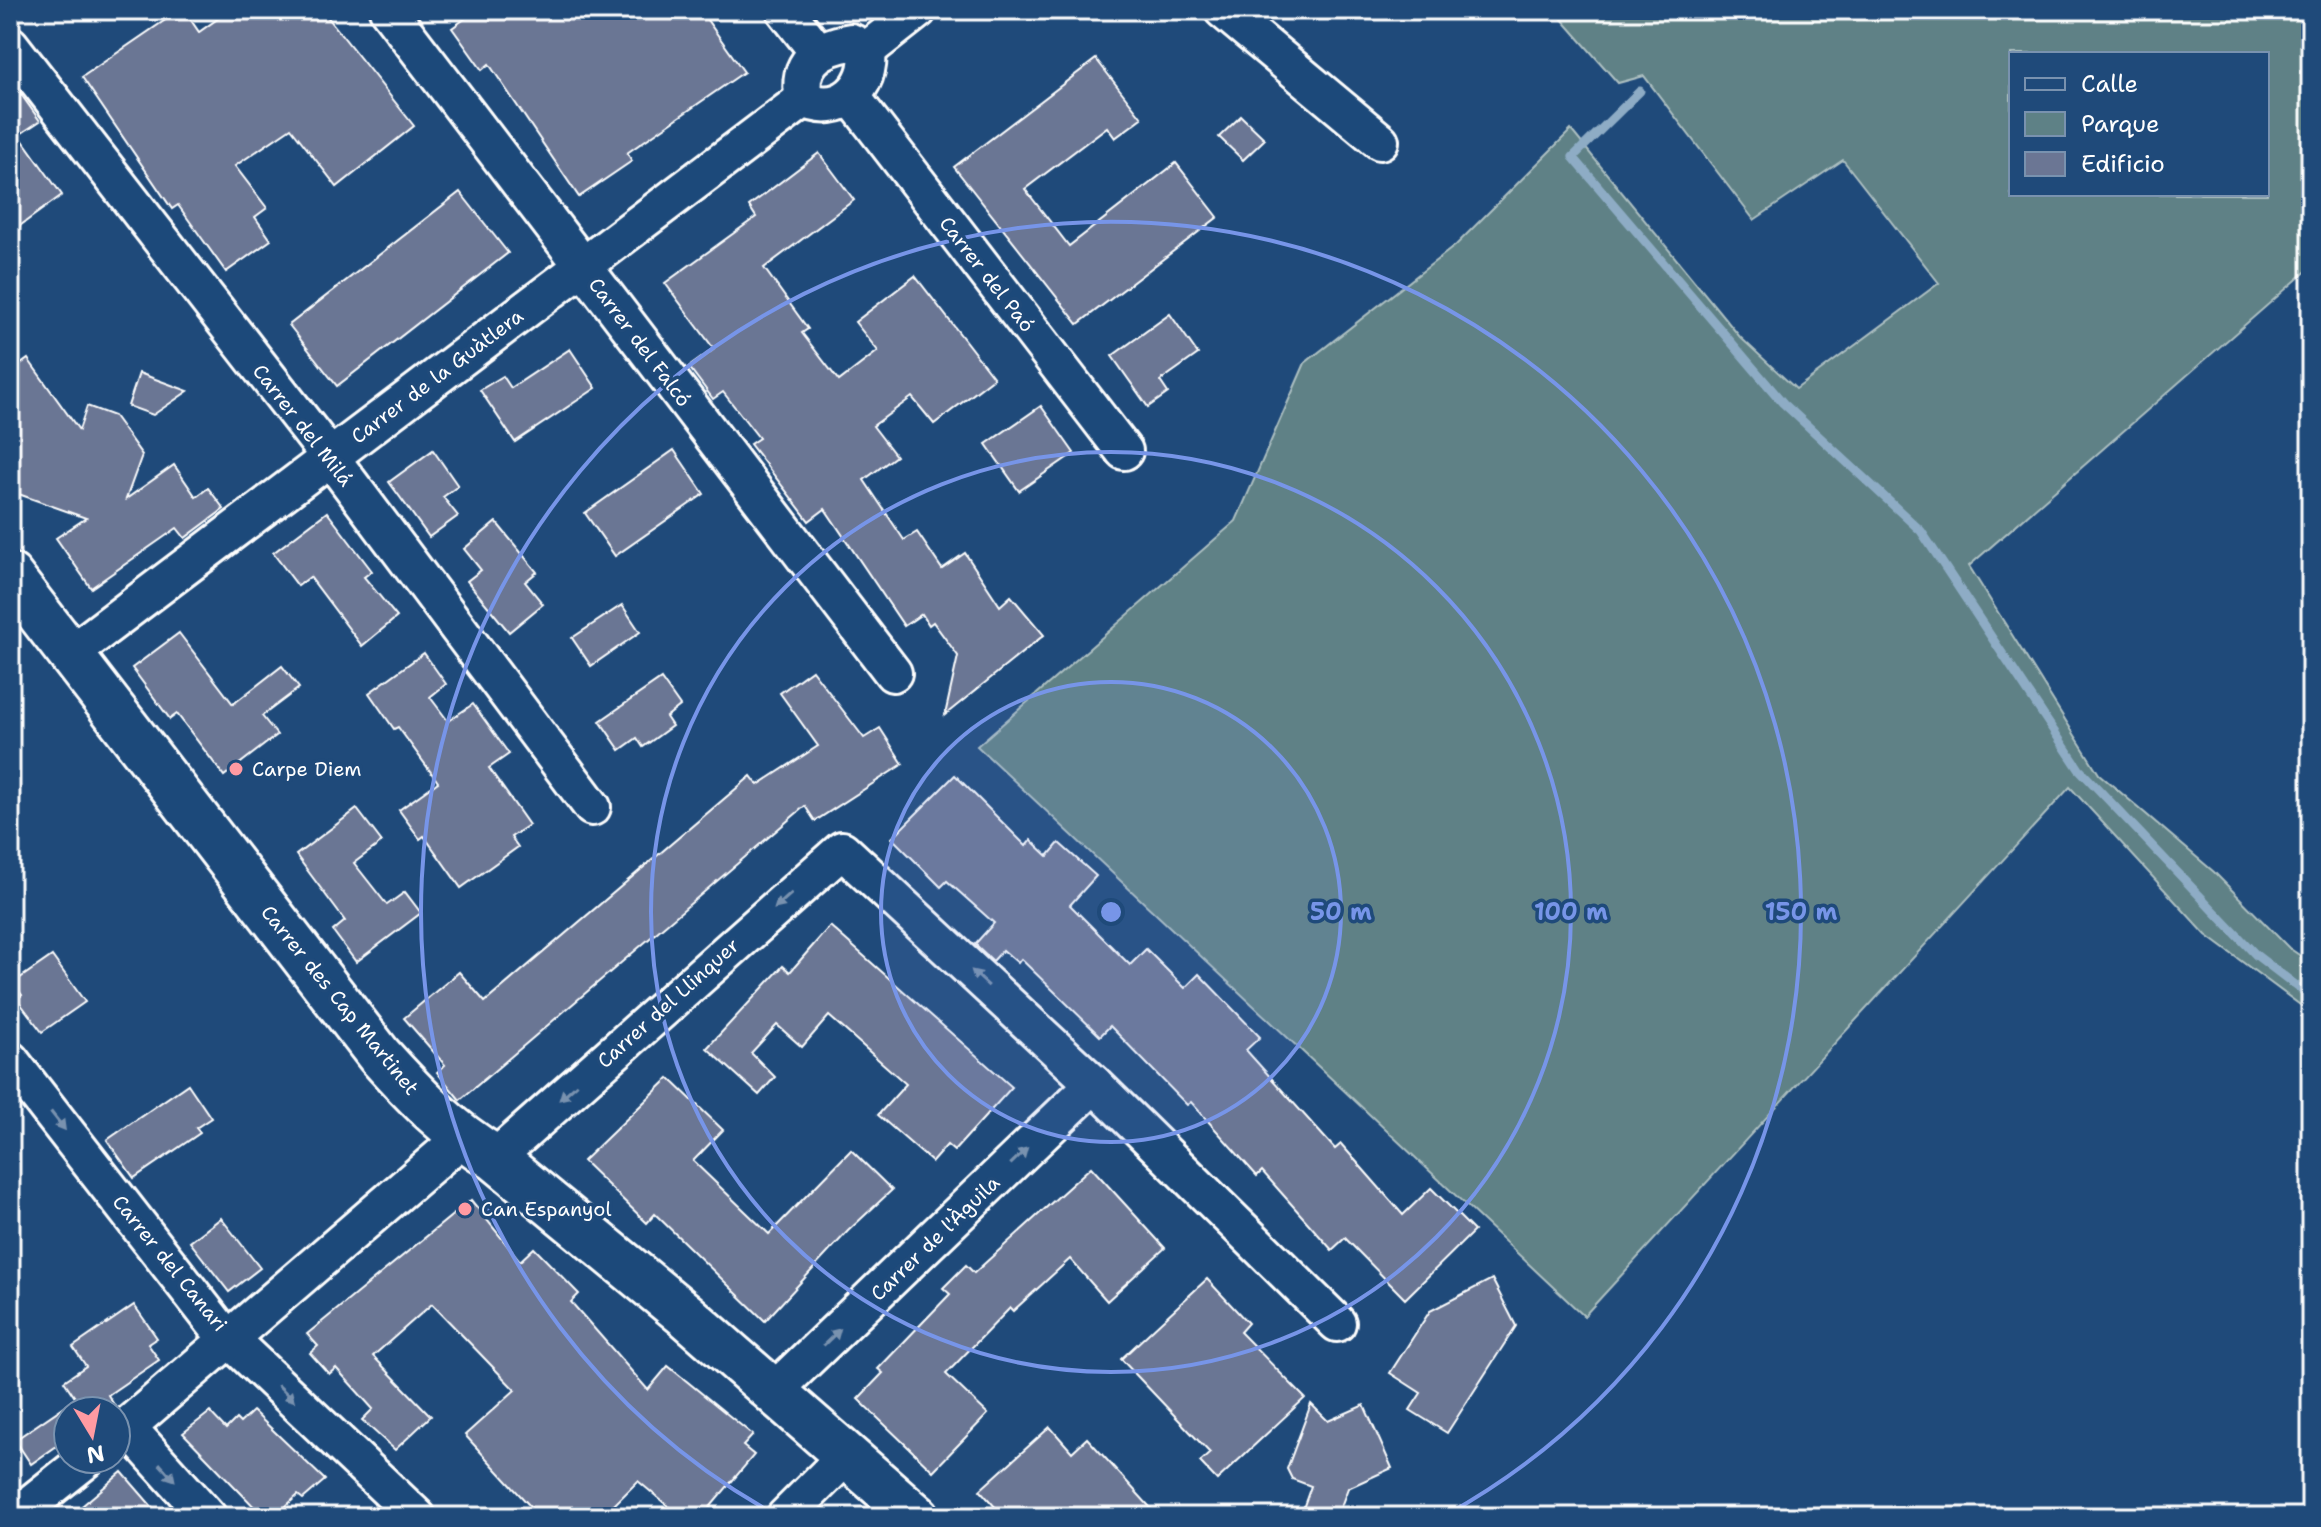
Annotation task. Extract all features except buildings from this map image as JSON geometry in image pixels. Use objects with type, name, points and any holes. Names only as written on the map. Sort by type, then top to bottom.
[{"type":"street","name":"Carrer del Falcó","points":[[388,10],[893,673]]},
{"type":"street","points":[[785,10],[818,52]]},
{"type":"street","points":[[867,50],[918,10]]},
{"type":"street","points":[[1223,10],[1380,141]]},
{"type":"street","points":[[851,42],[867,50],[869,66],[862,85],[851,96],[832,105],[816,105],[804,99],[800,85],[803,67],[818,52],[851,42]]},
{"type":"street","name":"Carrer del Milá","points":[[10,45],[330,457],[592,807]]},
{"type":"street","name":"Carrer del Paó","points":[[851,96],[1124,451]]},
{"type":"street","name":"Carrer de la Guàtlera","points":[[70,654],[804,99]]},
{"type":"street","name":"Carrer des Cap Martinet","points":[[10,576],[379,1055],[413,1093],[775,1390],[917,1517]]},
{"type":"street","name":"Carrer del Llinquer","points":[[132,1422],[231,1337],[478,1148],[842,850],[1094,1084]]},
{"type":"street","name":"Carrer del Canari","points":[[10,1060],[220,1330],[231,1337],[417,1517]]},
{"type":"street","points":[[1094,1084],[1337,1323]]},
{"type":"street","name":"Carrer de l'Àguila","points":[[775,1390],[1094,1084]]},
{"type":"street","points":[[132,1443],[208,1517]]},
{"type":"street","points":[[785,1517],[848,1454]]},
{"type":"street","points":[[10,1511],[14,1517],[67,1475]]},
{"type":"green space","points":[[1554,10],[2311,10],[2311,267],[1969,566],[2099,774],[2214,872],[2289,948],[2311,963],[2311,1013],[2206,935],[2070,787],[1584,1316],[977,746],[1236,521],[1305,363],[1456,245],[1571,130],[1740,337],[1796,389],[1939,283],[1843,160],[1754,220],[1644,76],[1618,83]]},
{"type":"waterway","points":[[1640,91],[1573,157],[1783,403],[1921,531],[2079,769],[2256,955],[2311,997]]},
{"type":"place","name":"Carpe Diem","points":[[236,769]]},
{"type":"place","name":"Can Espanyol","points":[[465,1209]]}]
